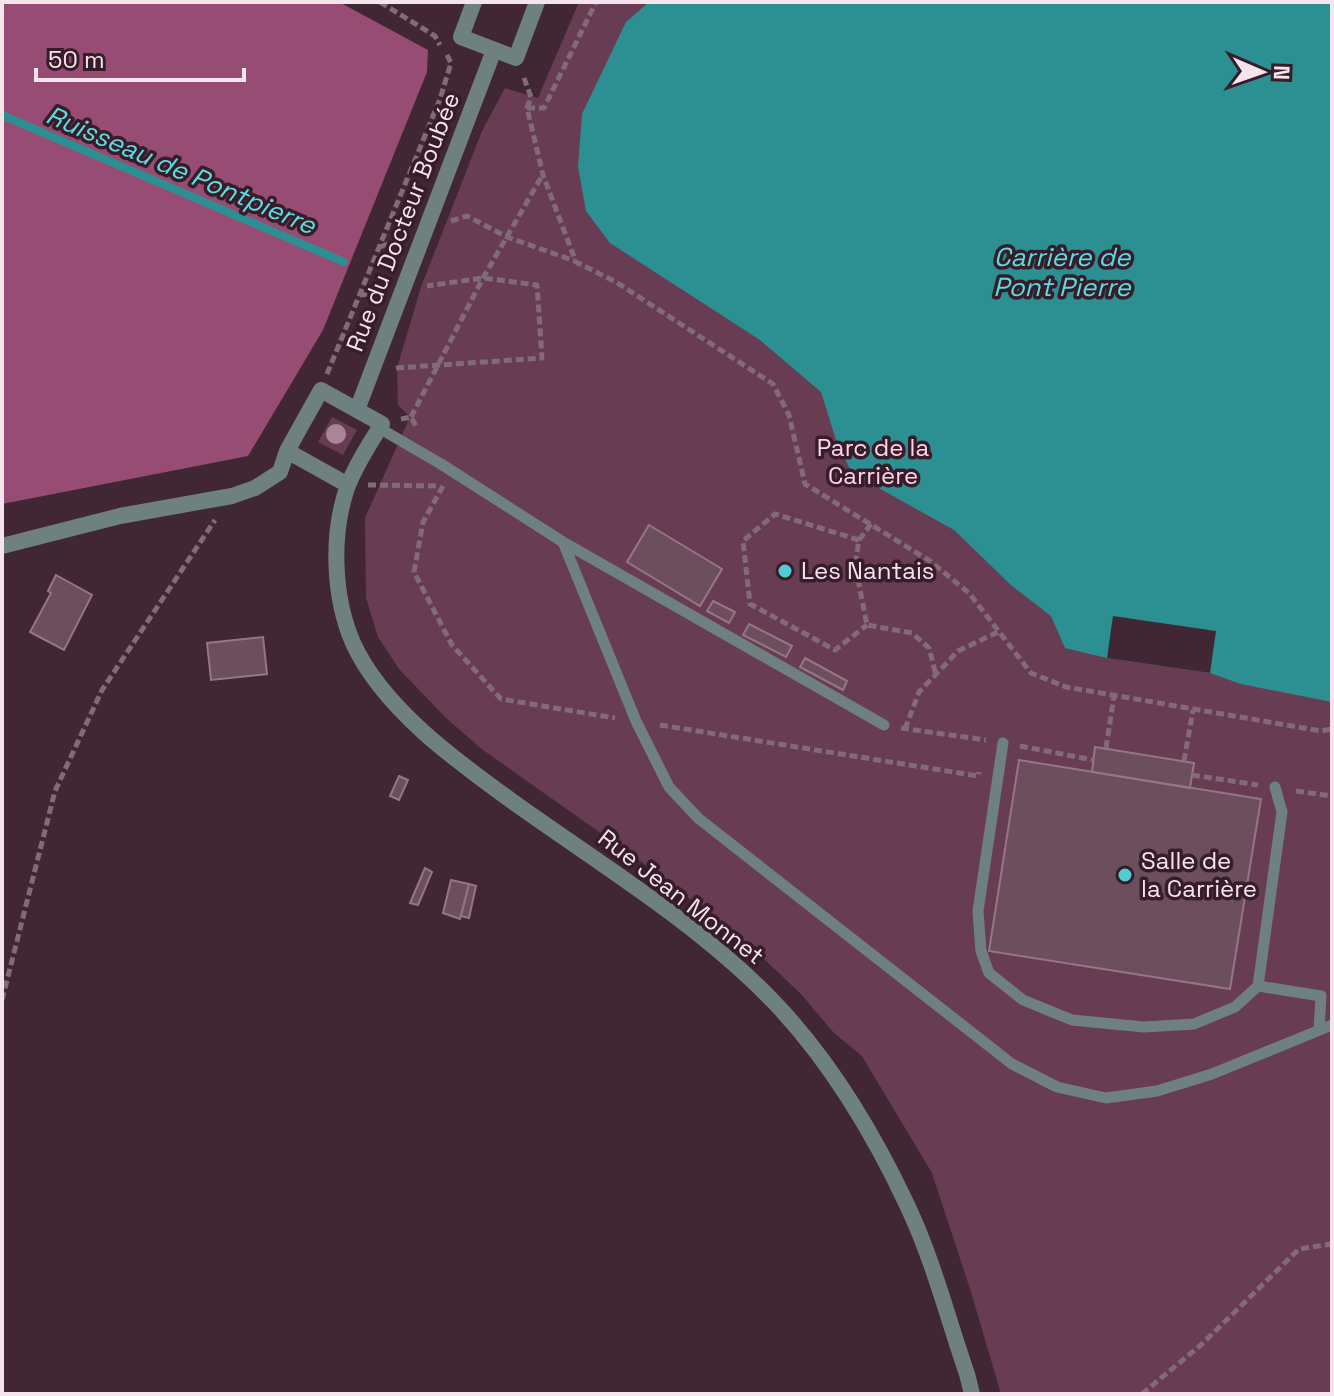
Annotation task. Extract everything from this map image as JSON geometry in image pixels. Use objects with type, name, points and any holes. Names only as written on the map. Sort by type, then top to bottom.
[{"type":"street","points":[[472,3],[461,37],[516,58],[537,2]]},
{"type":"street","name":"Rue du Docteur Boubée","points":[[357,410],[494,50]]},
{"type":"street","points":[[2,546],[120,516],[232,496],[255,488],[280,472],[287,451],[321,390],[382,424],[379,428]]},
{"type":"street","name":"Rue Jean Monnet","points":[[379,428],[348,485],[339,517],[339,595],[354,645],[384,690],[457,761],[713,946],[771,999],[809,1042],[868,1127],[909,1209],[972,1394]]},
{"type":"street","points":[[287,451],[348,485]]},
{"type":"lane","points":[[379,428],[563,542],[884,725]]},
{"type":"lane","points":[[563,542],[636,721],[669,787],[698,818],[1012,1064],[1057,1087],[1106,1098],[1157,1091],[1212,1074],[1332,1025]]},
{"type":"lane","points":[[1003,743],[978,911],[981,951],[989,973],[1023,1000],[1072,1020],[1144,1027],[1194,1024],[1235,1007],[1258,986],[1282,812],[1275,787]]},
{"type":"lane","points":[[1258,986],[1321,996],[1319,1030]]},
{"type":"path","points":[[321,390],[440,99],[451,63],[435,36],[380,2]]},
{"type":"path","points":[[527,108],[544,108],[596,2]]},
{"type":"path","points":[[516,58],[531,97],[527,108],[543,175],[576,262]]},
{"type":"path","points":[[411,417],[483,278],[543,175]]},
{"type":"path","points":[[507,237],[576,262],[616,282],[773,384],[789,415],[805,484],[930,561],[969,593],[1031,673],[1066,687],[1114,696],[1321,731],[1332,729]]},
{"type":"path","points":[[359,295],[483,278],[537,285],[542,358],[371,370]]},
{"type":"path","points":[[348,485],[443,486]]},
{"type":"path","points":[[2,1000],[55,791],[102,690],[232,496]]},
{"type":"path","points":[[859,540],[775,514],[743,541],[750,604],[835,650],[867,625],[912,633],[929,648],[936,675]]},
{"type":"path","points":[[867,625],[855,564],[859,540],[871,524]]},
{"type":"path","points":[[905,729],[919,692],[958,651],[998,632]]},
{"type":"path","points":[[1106,748],[1114,696]]},
{"type":"path","points":[[1184,761],[1193,710]]},
{"type":"path","points":[[884,725],[1093,760]]},
{"type":"path","points":[[1192,775],[1332,796]]},
{"type":"path","points":[[1142,1394],[1202,1344],[1299,1249],[1332,1244]]},
{"type":"green space","name":"Parc de la Carrière","points":[[579,2],[1332,2],[1332,1394],[1001,1394],[932,1173],[862,1056],[834,1033],[801,994],[726,927],[646,865],[483,750],[446,718],[399,669],[378,637],[366,598],[365,518],[410,417],[398,405],[397,368],[421,287],[482,131],[505,88],[538,98]]},
{"type":"green space","points":[[332,417],[357,430],[343,455],[318,442]]},
{"type":"shaded area","points":[[2,2],[339,2],[428,50],[427,72],[323,330],[248,456],[2,504]]},
{"type":"water","name":"Carrière de Pont Pierre","points":[[649,2],[1332,2],[1332,702],[1241,684],[1210,673],[1107,658],[1065,648],[1051,616],[1012,586],[954,530],[852,473],[837,443],[821,392],[760,340],[610,243],[586,211],[578,167],[582,114],[626,22]]},
{"type":"pier","points":[[1113,616],[1216,631],[1210,673],[1107,658]]},
{"type":"building","points":[[649,525],[722,569],[700,606],[627,562]]},
{"type":"building","points":[[56,575],[92,595],[64,650],[30,632],[51,593],[48,591]]},
{"type":"building","points":[[713,601],[735,612],[729,623],[707,611]]},
{"type":"building","points":[[749,624],[792,646],[786,657],[743,635]]},
{"type":"building","points":[[263,637],[267,674],[211,680],[207,643]]},
{"type":"building","points":[[805,658],[847,681],[843,690],[800,667]]},
{"type":"building","points":[[1095,747],[1194,763],[1190,788],[1092,772]]},
{"type":"building","name":"Salle de la Carrière","points":[[1019,760],[1261,799],[1230,989],[989,951]]},
{"type":"building","points":[[399,776],[408,780],[399,800],[390,796]]},
{"type":"building","points":[[425,868],[432,872],[418,905],[410,903]]},
{"type":"building","points":[[451,880],[469,884],[460,919],[443,913]]},
{"type":"building","points":[[469,884],[476,886],[469,918],[461,916]]},
{"type":"waterway","name":"Ruisseau de Pontpierre","points":[[2,115],[344,262]]},
{"type":"place","name":"Les Nantais","points":[[785,571]]},
{"type":"place","name":"Salle de la Carrière","points":[[1125,875]]}]
